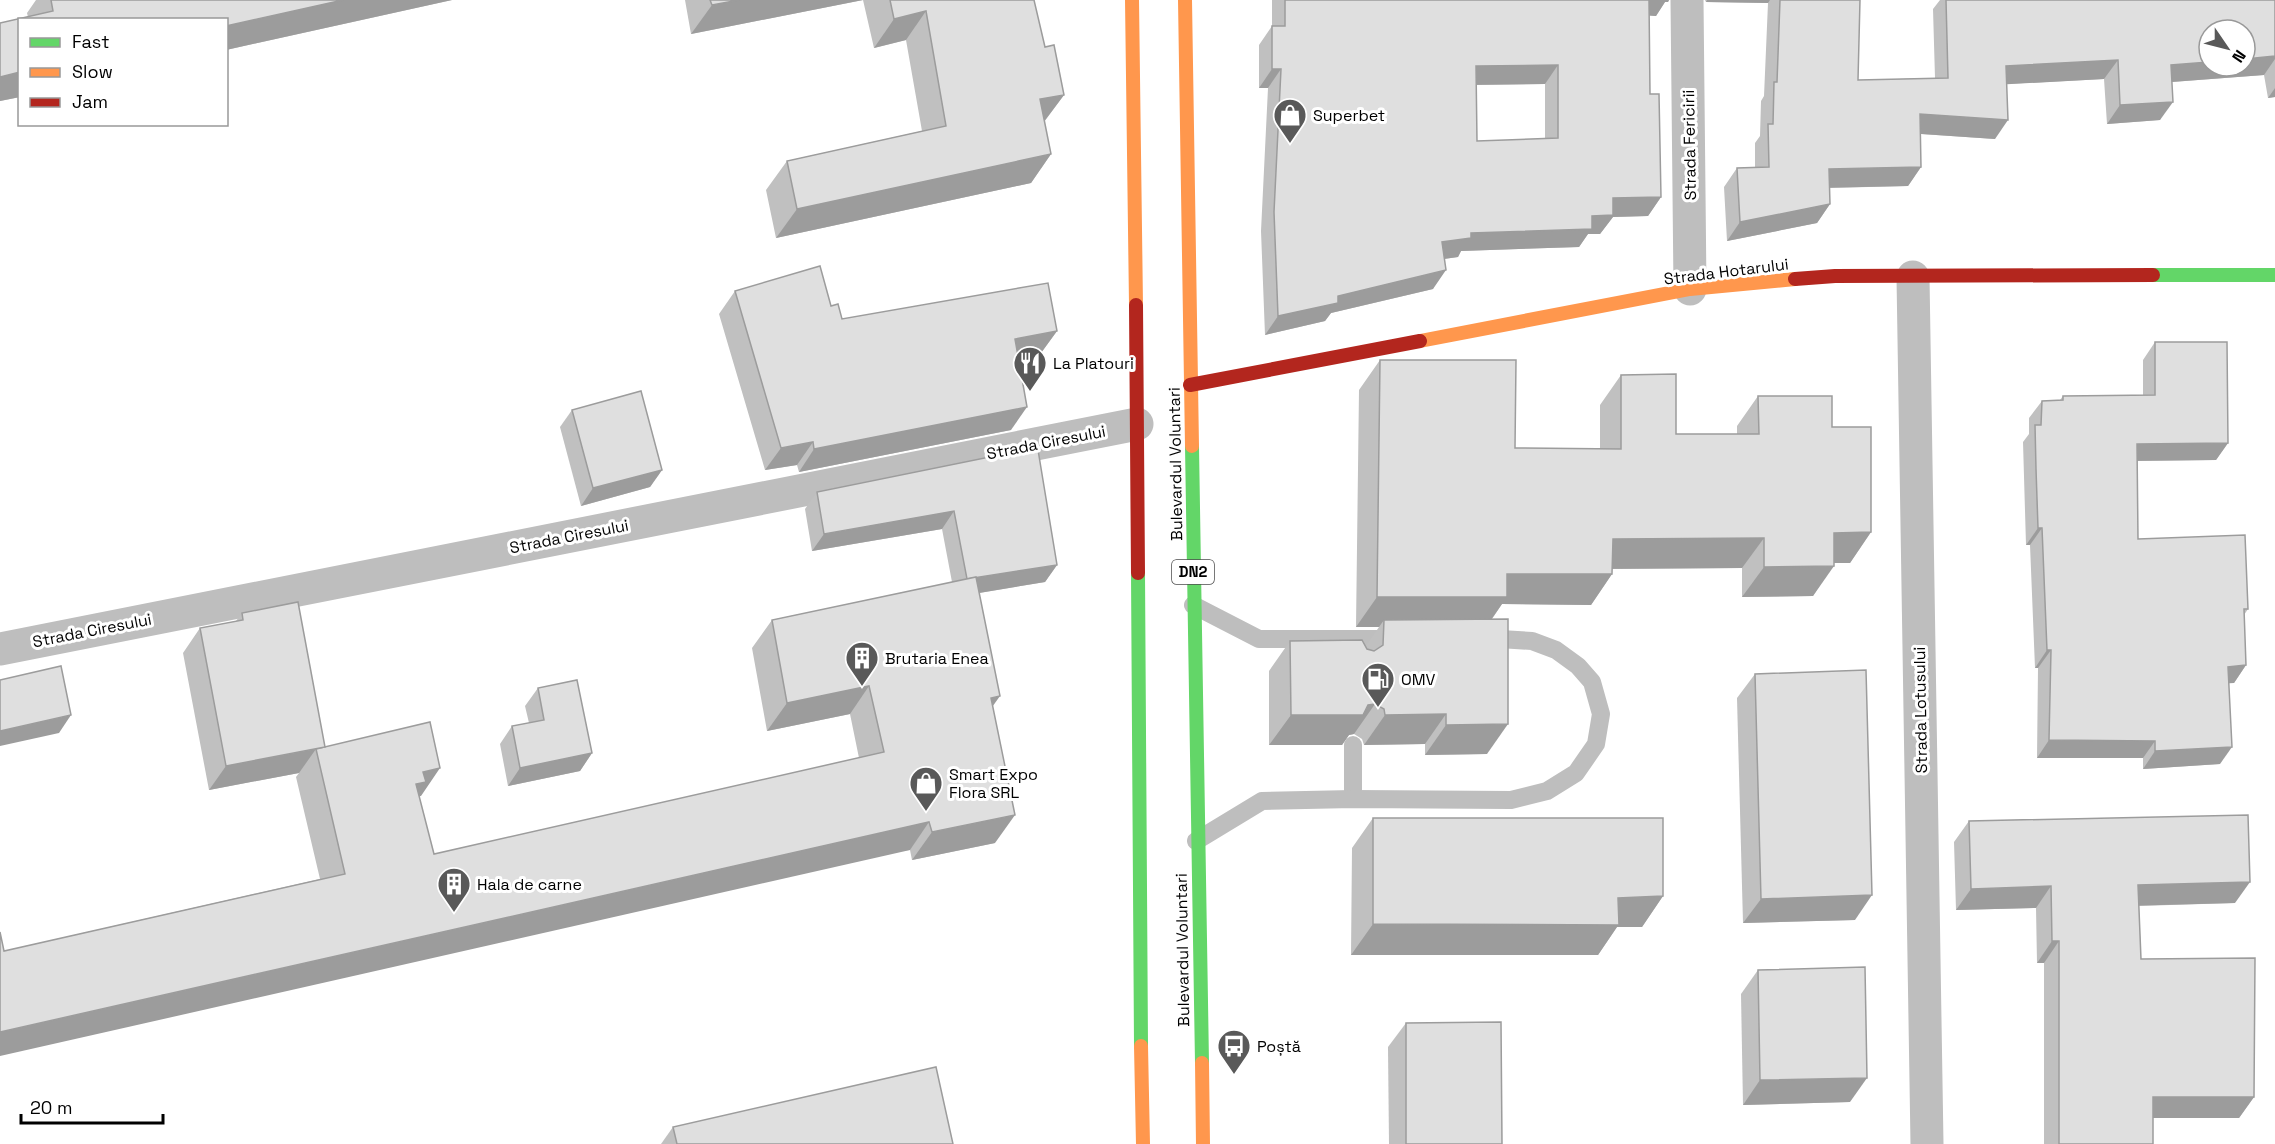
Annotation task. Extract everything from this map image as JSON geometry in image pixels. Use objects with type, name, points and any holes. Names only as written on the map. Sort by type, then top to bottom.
[{"type":"main road","points":[[1132,0],[1143,1144]]},
{"type":"main road","name":"Bulevardul Voluntari","points":[[1185,0],[1203,1144]]},
{"type":"main road","name":"Strada Hotarului","points":[[1190,385],[1690,289],[1745,282],[1835,276],[2275,275]]},
{"type":"street","name":"Strada Fericirii","points":[[1687,0],[1690,289]]},
{"type":"street","name":"Strada Lotusului","points":[[1912,277],[1927,1144]]},
{"type":"street","name":"Strada Ciresului","points":[[0,649],[1137,424]]},
{"type":"lane","points":[[1193,605],[1259,639],[1411,639]]},
{"type":"lane","points":[[1197,841],[1262,801],[1511,800],[1547,791],[1576,773],[1596,744],[1602,714],[1592,682],[1578,666],[1556,650],[1532,641],[1471,638]]},
{"type":"lane","points":[[1352,639],[1352,660]]},
{"type":"lane","points":[[1353,745],[1353,799]]},
{"type":"building","points":[[51,0],[343,0],[228,26],[228,18],[22,18],[53,11]]},
{"type":"building","points":[[710,0],[739,0],[712,5]]},
{"type":"building","points":[[890,0],[1034,0],[1045,47],[1054,45],[1064,95],[1040,99],[1051,154],[797,209],[787,161],[946,126],[926,11],[894,19]]},
{"type":"building","points":[[1285,0],[1649,0],[1650,94],[1659,94],[1661,197],[1613,198],[1613,215],[1592,216],[1592,229],[1471,233],[1471,238],[1442,242],[1446,270],[1338,296],[1338,303],[1278,316],[1274,212],[1281,69],[1272,69],[1272,26],[1285,26]],"holes":[[[1558,65],[1558,138],[1477,141],[1476,66]]]},
{"type":"building","points":[[1780,0],[1860,0],[1858,80],[1948,78],[1946,0],[2275,0],[2275,56],[2257,58],[2257,18],[2197,18],[2197,63],[2171,65],[2173,102],[2120,105],[2118,60],[2006,66],[2008,120],[1920,114],[1921,167],[1829,169],[1830,204],[1740,222],[1737,168],[1769,167],[1768,124],[1773,124],[1774,82],[1777,82]]},
{"type":"building","points":[[18,19],[18,72],[0,77],[0,23]]},
{"type":"building","points":[[820,266],[831,306],[838,304],[842,319],[1048,283],[1057,331],[1015,339],[1027,407],[814,449],[813,442],[781,448],[735,291]]},
{"type":"building","points":[[2155,342],[2227,342],[2228,443],[2137,444],[2138,539],[2245,535],[2248,609],[2244,609],[2246,665],[2228,667],[2232,747],[2155,751],[2155,741],[2049,740],[2051,650],[2047,650],[2042,528],[2038,528],[2035,425],[2041,425],[2042,401],[2063,400],[2063,396],[2155,395]]},
{"type":"building","points":[[1380,360],[1516,360],[1515,448],[1621,449],[1621,375],[1676,374],[1676,434],[1759,434],[1758,396],[1832,396],[1832,427],[1871,427],[1871,532],[1834,533],[1834,566],[1764,567],[1764,538],[1613,539],[1612,574],[1507,574],[1507,597],[1377,597]]},
{"type":"building","points":[[641,391],[662,470],[593,488],[572,410]]},
{"type":"building","points":[[1029,449],[1030,452],[1038,450],[1057,565],[967,579],[954,511],[824,534],[817,492]]},
{"type":"building","points":[[976,577],[1000,696],[991,698],[1015,815],[932,832],[929,822],[0,1032],[0,932],[4,951],[345,874],[316,749],[430,722],[440,768],[423,772],[426,782],[416,784],[434,854],[884,752],[869,686],[787,703],[772,620]]},
{"type":"building","points":[[298,602],[325,747],[226,766],[200,628],[243,620],[242,613]]},
{"type":"building","points":[[1508,619],[1508,724],[1446,725],[1446,714],[1385,715],[1384,709],[1375,704],[1368,705],[1363,715],[1291,715],[1290,641],[1362,640],[1367,649],[1374,651],[1383,645],[1384,620]]},
{"type":"building","points":[[61,666],[71,715],[0,731],[0,680]]},
{"type":"building","points":[[1866,670],[1872,895],[1761,899],[1755,674]]},
{"type":"building","points":[[577,680],[592,753],[520,768],[512,726],[544,720],[538,688]]},
{"type":"building","points":[[2248,815],[2250,882],[2138,885],[2141,959],[2255,958],[2254,1097],[2153,1097],[2153,1144],[2059,1144],[2059,941],[2052,941],[2051,886],[1971,889],[1969,821]]},
{"type":"building","points":[[1373,818],[1663,818],[1663,896],[1618,898],[1619,925],[1373,924]]},
{"type":"building","points":[[1865,967],[1867,1078],[1760,1080],[1758,970]]},
{"type":"building","points":[[1501,1022],[1502,1144],[1406,1144],[1406,1023]]},
{"type":"building","points":[[936,1067],[953,1144],[677,1144],[673,1127]]},
{"type":"traffic: fast","points":[[2153,275],[2275,275]]},
{"type":"traffic: fast","points":[[1192,446],[1202,1063]]},
{"type":"traffic: fast","points":[[1138,573],[1141,1046]]},
{"type":"traffic: slow","points":[[1132,0],[1136,305]]},
{"type":"traffic: slow","points":[[1185,0],[1192,446]]},
{"type":"traffic: slow","points":[[1420,341],[1690,289],[1795,279]]},
{"type":"traffic: slow","points":[[1141,1046],[1143,1144]]},
{"type":"traffic: slow","points":[[1202,1063],[1203,1144]]},
{"type":"traffic: jam","points":[[1795,279],[1835,276],[2153,275]]},
{"type":"traffic: jam","points":[[1136,305],[1138,573]]},
{"type":"traffic: jam","points":[[1190,385],[1420,341]]},
{"type":"place","name":"Superbet","points":[[1290,144]]},
{"type":"place","name":"La Platouri","points":[[1030,392]]},
{"type":"place","name":"Brutaria Enea","points":[[862,687]]},
{"type":"place","name":"OMV","points":[[1378,708]]},
{"type":"place","name":"Smart Expo Flora SRL","points":[[926,812]]},
{"type":"place","name":"Hala de carne","points":[[454,913]]},
{"type":"place","name":"Poștă","points":[[1234,1075]]}]
